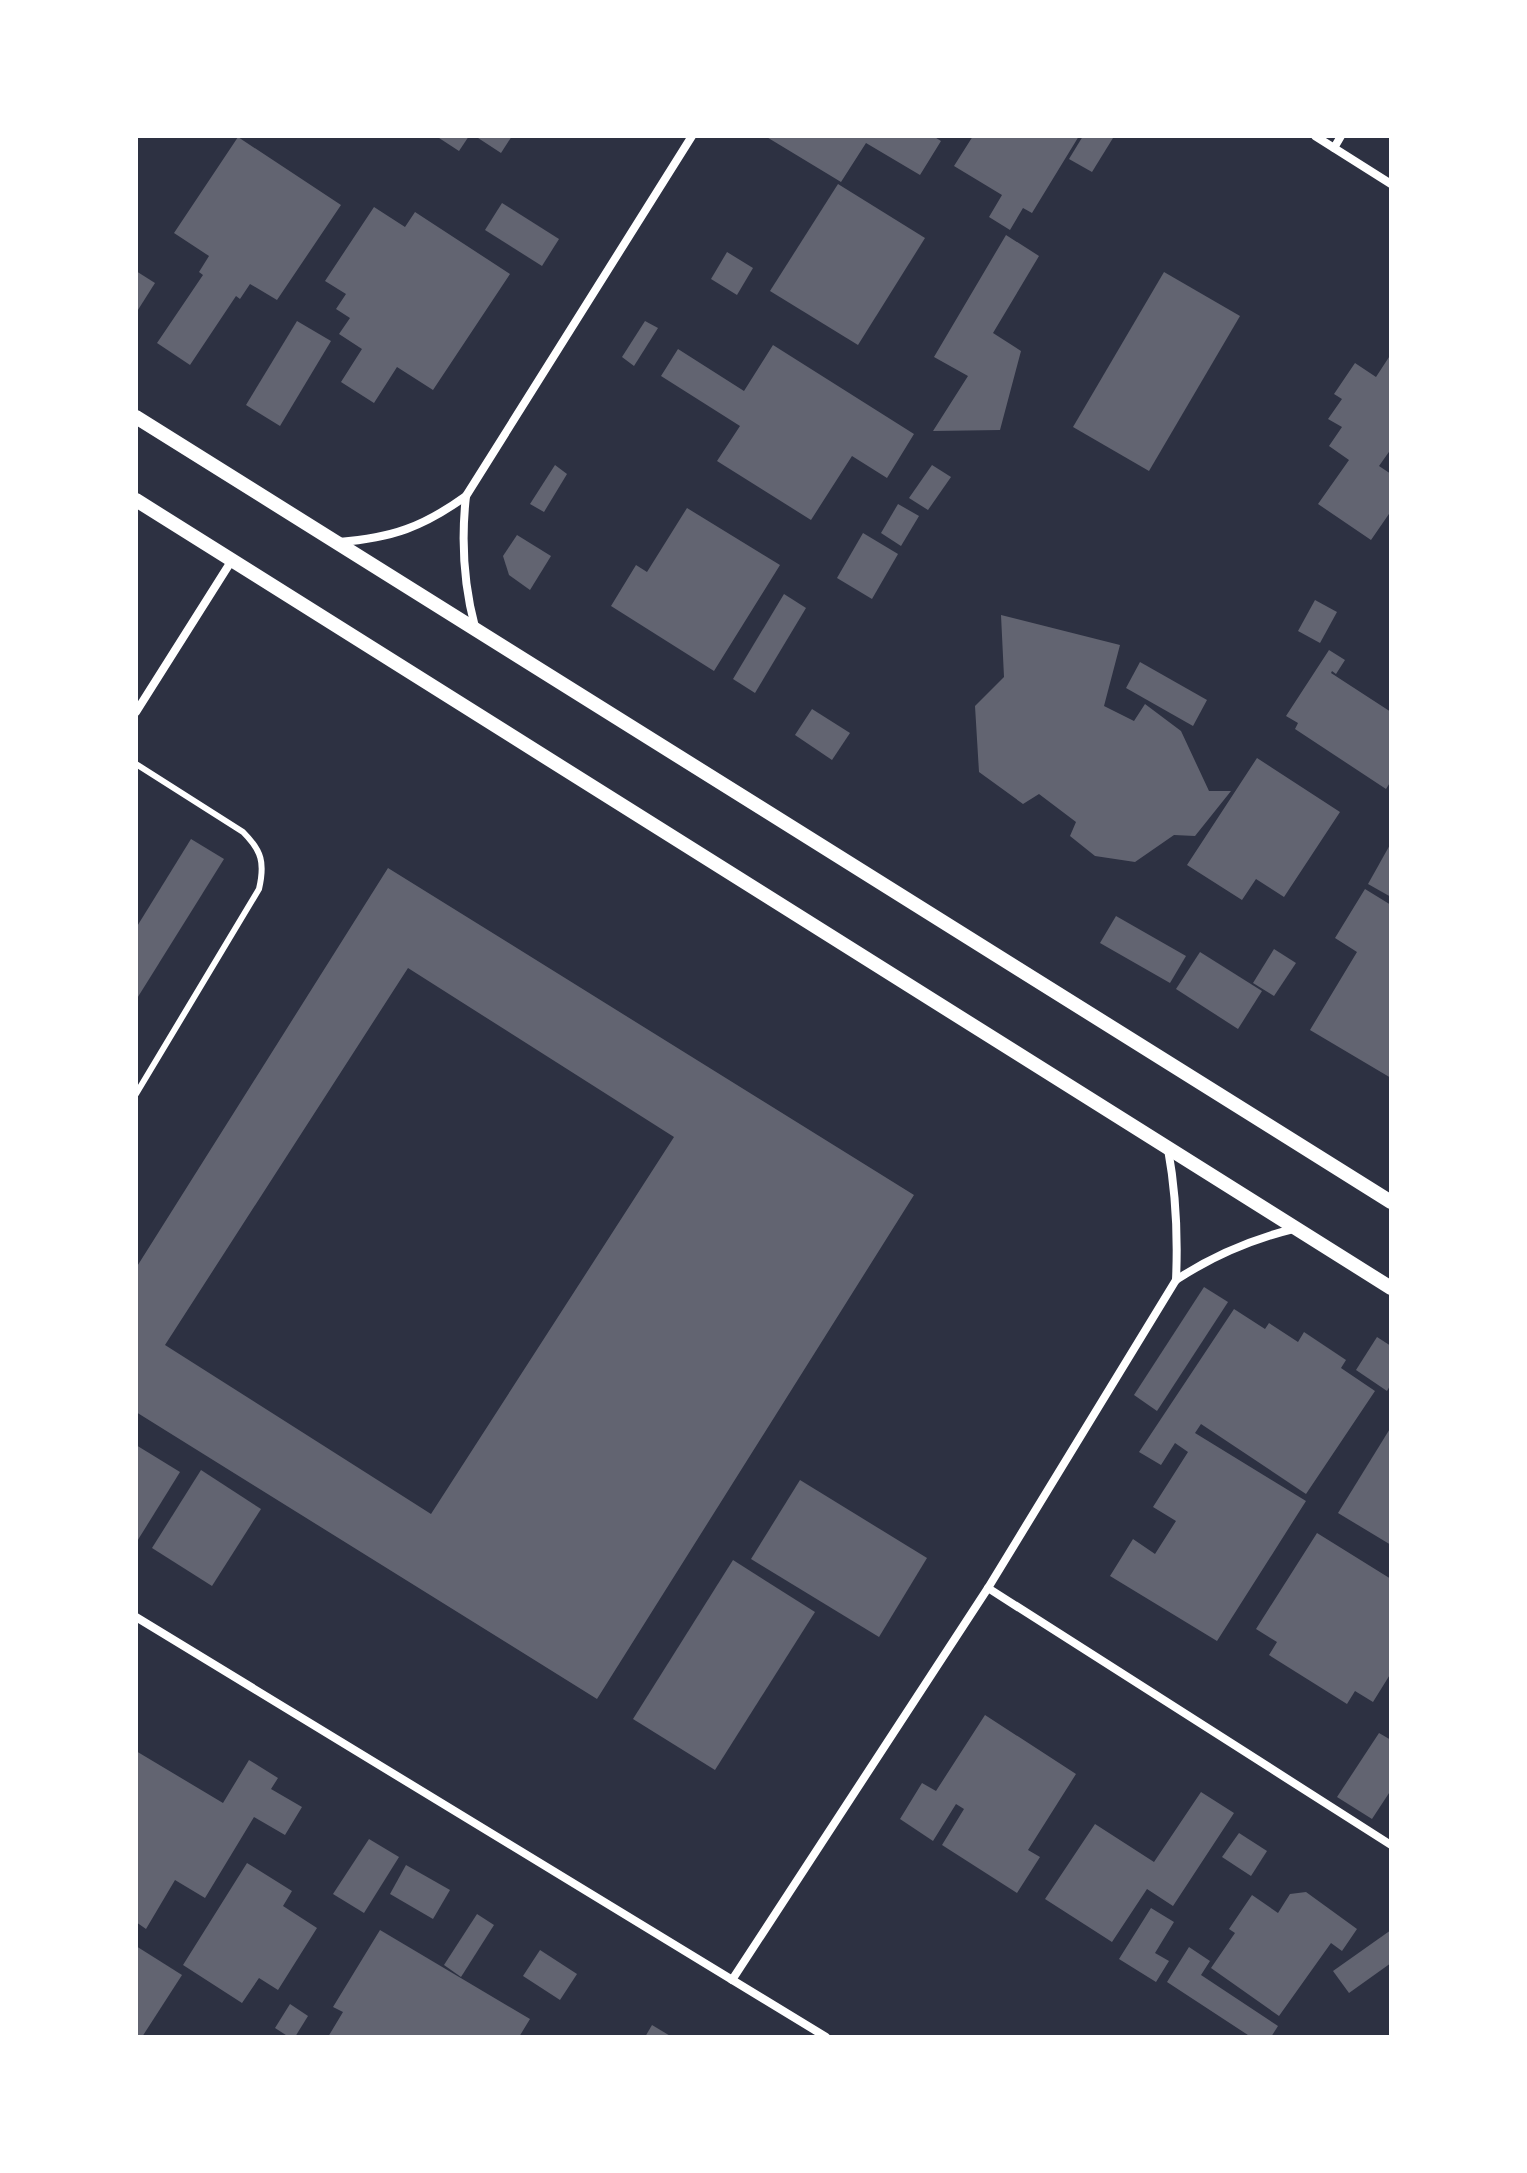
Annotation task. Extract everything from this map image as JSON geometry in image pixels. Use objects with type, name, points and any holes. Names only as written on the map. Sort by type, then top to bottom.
[{"type":"street","points":[[334,543],[370,540],[404,531],[437,516],[466,496],[692,136]]},
{"type":"street","points":[[1315,136],[1391,184]]},
{"type":"street","points":[[1334,148],[1341,136]]},
{"type":"street","points":[[136,417],[1391,1202]]},
{"type":"street","points":[[466,496],[463,564],[467,598],[476,631]]},
{"type":"street","points":[[136,500],[1391,1288]]},
{"type":"street","points":[[136,712],[232,560]]},
{"type":"street","points":[[1167,1146],[1176,1213],[1176,1280]]},
{"type":"street","points":[[732,1980],[988,1588],[1176,1280],[1234,1247],[1298,1228]]},
{"type":"street","points":[[988,1588],[1391,1845]]},
{"type":"street","points":[[136,1617],[826,2037]]},
{"type":"lane","points":[[136,764],[243,832],[254,843],[261,857],[263,873],[259,889],[136,1094]]},
{"type":"building","points":[[436,136],[469,136],[459,151]]},
{"type":"building","points":[[475,136],[512,136],[501,153]]},
{"type":"building","points":[[765,136],[933,136],[941,141],[920,175],[866,143],[841,182]]},
{"type":"building","points":[[973,136],[1079,136],[1032,213],[1023,208],[1010,230],[989,217],[1002,195],[954,166]]},
{"type":"building","points":[[1083,136],[1113,138],[1092,172],[1069,159]]},
{"type":"building","points":[[238,137],[341,205],[277,300],[250,284],[240,299],[236,296],[190,365],[157,343],[203,275],[199,272],[209,256],[174,233]]},
{"type":"building","points":[[838,184],[925,238],[858,345],[770,291]]},
{"type":"building","points":[[502,203],[559,239],[542,266],[485,230]]},
{"type":"building","points":[[374,207],[405,227],[415,212],[510,274],[433,390],[397,367],[374,403],[341,382],[362,349],[339,334],[350,318],[336,309],[346,294],[325,281]]},
{"type":"building","points":[[1006,235],[1039,256],[993,333],[1021,351],[1000,430],[933,431],[968,376],[934,357]]},
{"type":"building","points":[[727,252],[753,268],[737,295],[711,279]]},
{"type":"building","points":[[136,271],[155,283],[136,313]]},
{"type":"building","points":[[1164,272],[1240,316],[1149,471],[1073,427]]},
{"type":"building","points":[[297,321],[331,341],[280,426],[246,405]]},
{"type":"building","points":[[645,321],[658,328],[634,366],[622,357]]},
{"type":"building","points":[[773,345],[914,434],[887,478],[852,456],[811,520],[717,461],[740,426],[661,376],[678,349],[744,391]]},
{"type":"building","points":[[1391,354],[1391,449],[1379,466],[1391,474],[1391,511],[1371,540],[1318,504],[1349,460],[1329,446],[1342,427],[1328,419],[1342,399],[1334,394],[1355,363],[1376,377]]},
{"type":"building","points":[[555,465],[567,474],[544,512],[530,504]]},
{"type":"building","points":[[932,465],[951,477],[928,510],[909,498]]},
{"type":"building","points":[[898,504],[919,516],[901,546],[881,533]]},
{"type":"building","points":[[687,508],[780,565],[714,671],[611,606],[636,565],[647,572]]},
{"type":"building","points":[[863,533],[898,554],[872,599],[837,578]]},
{"type":"building","points":[[517,535],[551,556],[530,590],[509,575],[503,556]]},
{"type":"building","points":[[784,594],[806,608],[755,693],[733,679]]},
{"type":"building","points":[[1315,600],[1337,612],[1320,643],[1298,631]]},
{"type":"building","points":[[1001,615],[1120,645],[1104,706],[1134,721],[1145,704],[1181,731],[1209,791],[1231,791],[1195,836],[1174,835],[1135,862],[1095,856],[1070,836],[1076,822],[1039,794],[1023,804],[979,772],[975,706],[1004,677]]},
{"type":"building","points":[[1329,650],[1345,660],[1336,674],[1331,673],[1391,712],[1391,781],[1386,789],[1295,729],[1298,723],[1286,716]]},
{"type":"building","points":[[1140,662],[1207,700],[1193,726],[1126,688]]},
{"type":"building","points":[[812,709],[850,733],[832,760],[795,735]]},
{"type":"building","points":[[1257,758],[1340,812],[1284,897],[1256,879],[1242,900],[1187,865]]},
{"type":"building","points":[[191,839],[224,859],[136,1000],[136,928]]},
{"type":"building","points":[[1391,843],[1391,897],[1368,884]]},
{"type":"building","points":[[388,868],[914,1195],[597,1699],[136,1412],[136,1268]],"holes":[[[408,968],[674,1137],[431,1514],[165,1345]]]},
{"type":"building","points":[[1365,889],[1391,905],[1391,1078],[1310,1030],[1357,952],[1335,938]]},
{"type":"building","points":[[1116,916],[1186,956],[1170,983],[1100,943]]},
{"type":"building","points":[[1274,949],[1296,963],[1274,996],[1253,983]]},
{"type":"building","points":[[1200,952],[1262,991],[1238,1029],[1176,989]]},
{"type":"building","points":[[1204,1287],[1228,1302],[1157,1411],[1134,1395]]},
{"type":"building","points":[[1234,1309],[1265,1329],[1269,1323],[1298,1342],[1304,1332],[1346,1360],[1341,1368],[1375,1391],[1306,1494],[1201,1424],[1195,1433],[1306,1501],[1217,1641],[1110,1576],[1133,1539],[1155,1554],[1176,1521],[1153,1507],[1188,1452],[1175,1443],[1161,1465],[1139,1452]]},
{"type":"building","points":[[1377,1337],[1391,1346],[1391,1384],[1387,1391],[1356,1370]]},
{"type":"building","points":[[1391,1427],[1391,1545],[1338,1513]]},
{"type":"building","points":[[136,1445],[180,1472],[136,1543]]},
{"type":"building","points":[[201,1470],[261,1509],[212,1586],[152,1548]]},
{"type":"building","points":[[800,1480],[927,1558],[879,1637],[751,1559]]},
{"type":"building","points":[[1317,1533],[1391,1579],[1391,1673],[1373,1702],[1355,1691],[1347,1704],[1269,1655],[1277,1642],[1256,1629]]},
{"type":"building","points":[[733,1560],[815,1612],[715,1770],[633,1719]]},
{"type":"building","points":[[985,1715],[1076,1774],[1028,1850],[1040,1857],[1017,1893],[942,1845],[964,1809],[956,1804],[933,1841],[900,1819],[922,1783],[936,1791]]},
{"type":"building","points":[[1379,1733],[1391,1740],[1391,1790],[1372,1819],[1337,1797]]},
{"type":"building","points":[[136,1751],[223,1803],[249,1760],[278,1778],[271,1789],[302,1807],[285,1835],[254,1817],[205,1898],[175,1880],[146,1929],[136,1922]]},
{"type":"building","points":[[1201,1792],[1234,1813],[1173,1906],[1147,1889],[1112,1942],[1045,1899],[1095,1824],[1154,1862]]},
{"type":"building","points":[[1239,1833],[1267,1851],[1251,1876],[1222,1857]]},
{"type":"building","points":[[369,1839],[399,1857],[364,1913],[333,1894]]},
{"type":"building","points":[[247,1863],[292,1891],[283,1906],[317,1928],[278,1990],[259,1978],[242,2003],[183,1965]]},
{"type":"building","points":[[406,1865],[450,1890],[433,1919],[390,1894]]},
{"type":"building","points":[[1306,1892],[1357,1929],[1342,1951],[1331,1943],[1279,2016],[1211,1968],[1235,1933],[1229,1929],[1252,1895],[1278,1913],[1290,1894]]},
{"type":"building","points":[[1151,1908],[1174,1922],[1155,1953],[1169,1961],[1156,1982],[1119,1959]]},
{"type":"building","points":[[477,1914],[494,1925],[461,1977],[444,1965]]},
{"type":"building","points":[[380,1930],[530,2019],[519,2037],[328,2037],[343,2012],[333,2007]]},
{"type":"building","points":[[1391,1930],[1391,1963],[1349,1993],[1333,1971]]},
{"type":"building","points":[[136,1946],[182,1975],[142,2037],[136,2037]]},
{"type":"building","points":[[1189,1947],[1210,1961],[1201,1975],[1278,2026],[1271,2037],[1251,2037],[1167,1982]]},
{"type":"building","points":[[540,1950],[577,1974],[560,2000],[523,1976]]},
{"type":"building","points":[[290,2004],[308,2016],[295,2037],[289,2037],[275,2028]]},
{"type":"building","points":[[652,2025],[672,2037],[645,2037]]}]
